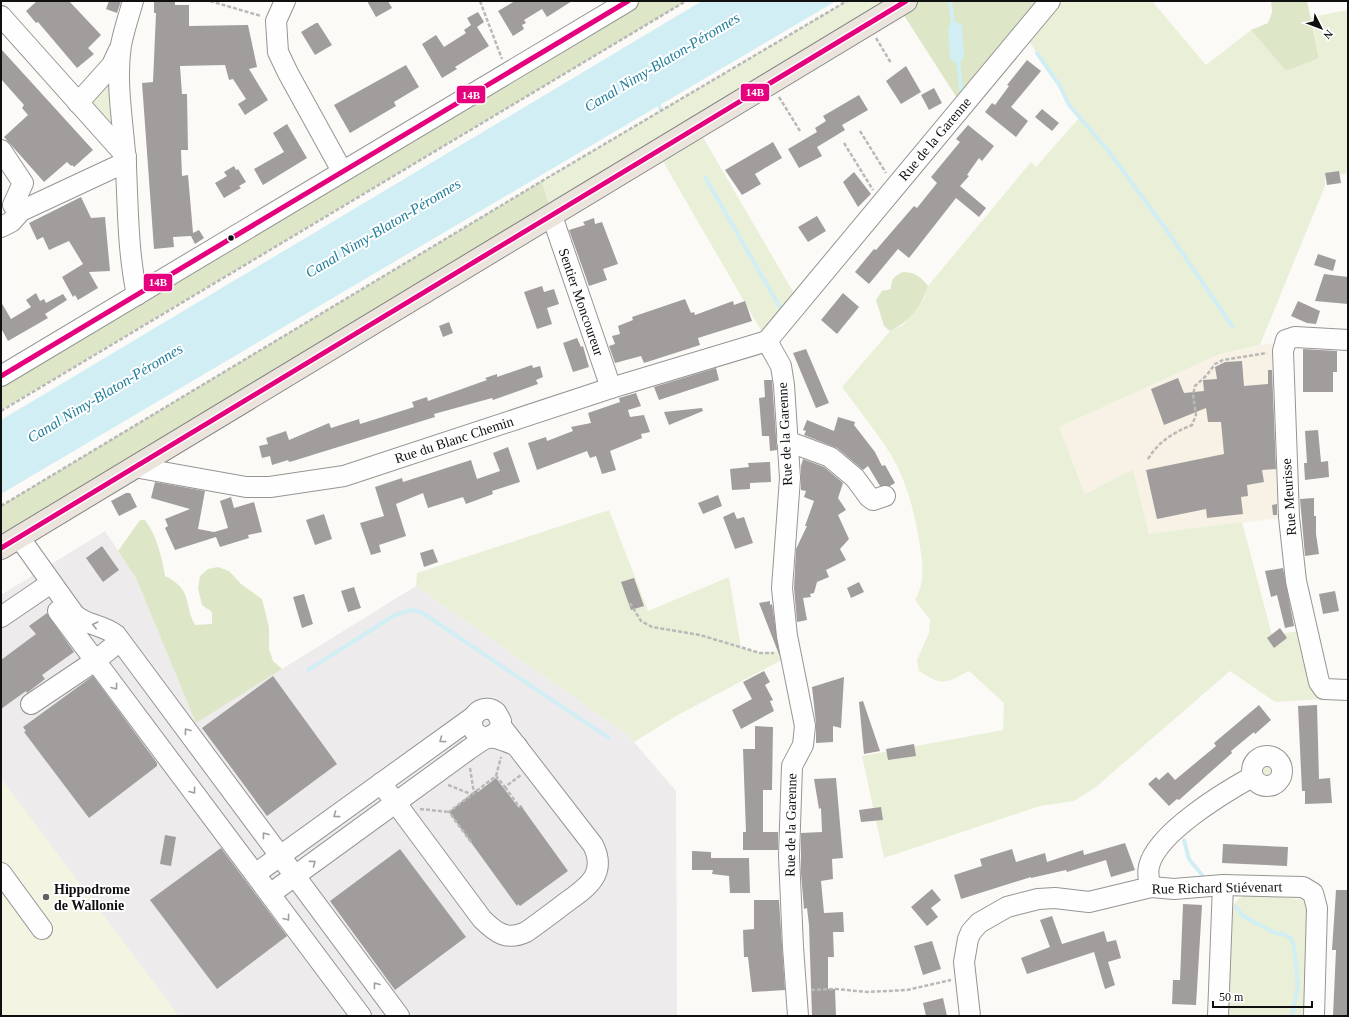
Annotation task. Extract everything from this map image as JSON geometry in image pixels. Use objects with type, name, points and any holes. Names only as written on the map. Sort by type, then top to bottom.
[{"type":"main road","points":[[10,542],[906,1]]},
{"type":"street","points":[[78,103],[112,65],[121,45],[133,1]]},
{"type":"street","points":[[285,1],[276,21],[278,52],[342,171]]},
{"type":"street","points":[[1,376],[628,1]]},
{"type":"street","name":"Rue de la Garenne","points":[[798,1016],[793,947],[789,848],[792,766],[803,745],[805,726],[790,650],[782,588],[790,478],[781,366],[767,341],[1050,1]]},
{"type":"street","points":[[1,16],[126,159]]},
{"type":"street","points":[[121,45],[119,73],[126,159],[129,236],[136,295]]},
{"type":"street","points":[[1,150],[23,183],[12,206],[11,222],[1,227]]},
{"type":"street","points":[[12,206],[126,159]]},
{"type":"street","name":"Sentier Moncoureur","points":[[552,216],[611,388]]},
{"type":"street","points":[[1284,350],[1286,340],[1295,336],[1348,340]]},
{"type":"street","name":"Rue du Blanc Chemin","points":[[134,467],[246,487],[270,487],[344,476],[611,388],[767,341]]},
{"type":"street","name":"Rue Meurisse","points":[[1284,350],[1287,490],[1296,581],[1319,682],[1324,690],[1348,690]]},
{"type":"street","points":[[787,441],[830,457],[855,478],[873,500],[885,496]]},
{"type":"street","points":[[10,542],[47,586],[80,620],[108,628],[120,641],[399,1016]]},
{"type":"street","points":[[1,617],[47,586]]},
{"type":"street","points":[[47,586],[95,661],[361,1016]]},
{"type":"street","points":[[31,704],[95,661],[120,641]]},
{"type":"street","points":[[255,874],[280,855],[473,717],[474,729],[477,734],[502,737],[532,767],[593,845],[598,854],[599,864],[592,882],[587,888],[526,932],[518,936],[494,932],[482,919],[415,828],[404,805],[381,783]]},
{"type":"street","points":[[270,894],[404,805],[424,782],[468,750],[502,737]]},
{"type":"street","points":[[1151,888],[1148,875],[1149,866],[1152,858],[1166,839],[1196,812],[1252,777]]},
{"type":"street","points":[[1,873],[42,929]]},
{"type":"street","points":[[1218,1016],[1223,885]]},
{"type":"street","name":"Rue Richard Stiévenart","points":[[970,1016],[964,962],[968,940],[971,932],[979,923],[992,914],[1008,907],[1031,901],[1055,898],[1089,902],[1151,888],[1174,889],[1223,885],[1303,887],[1314,893],[1318,908],[1314,1016]]},
{"type":"path","points":[[210,1],[276,21]]},
{"type":"path","points":[[480,1],[507,73]]},
{"type":"path","points":[[1,411],[686,1]]},
{"type":"path","points":[[1,506],[536,185],[847,1]]},
{"type":"path","points":[[868,24],[891,64]]},
{"type":"path","points":[[770,83],[800,130]]},
{"type":"path","points":[[860,131],[889,194]]},
{"type":"path","points":[[844,143],[870,188],[889,194]]},
{"type":"path","points":[[1148,459],[1156,447],[1165,438],[1192,425],[1196,415],[1193,395],[1195,386],[1207,375],[1215,364],[1223,360],[1284,350]]},
{"type":"path","points":[[630,603],[641,621],[652,627],[700,635],[760,653],[790,650]]},
{"type":"path","points":[[449,812],[496,776],[502,737]]},
{"type":"path","points":[[468,750],[473,794]]},
{"type":"path","points":[[505,788],[532,767]]},
{"type":"path","points":[[496,776],[520,808]]},
{"type":"path","points":[[424,782],[473,794]]},
{"type":"path","points":[[404,805],[449,812],[471,842]]},
{"type":"path","points":[[797,992],[836,989],[867,992],[907,990],[952,979],[966,980]]},
{"type":"shaded area","points":[[1286,340],[1289,517],[1149,534],[1133,469],[1085,494],[1059,427],[1220,354]]},
{"type":"shaded area","points":[[105,531],[136,578],[196,722],[416,586],[628,735],[676,791],[677,1016],[1,1016],[1,595]]},
{"type":"green space","points":[[628,1],[686,1],[1,410],[1,376]]},
{"type":"green space","points":[[847,1],[906,1],[697,127],[799,302],[767,341],[657,151],[552,216],[542,181]]},
{"type":"green space","points":[[906,1],[1050,1],[962,106],[898,6]]},
{"type":"green space","points":[[1050,1],[1152,1],[1206,65],[1251,30],[1286,71],[1319,57],[1311,17],[1348,10],[1348,168],[1346,174],[1325,175],[1325,186],[1260,345],[1220,354],[1059,427],[1085,494],[1133,469],[1149,534],[1242,522],[1272,635],[1306,630],[1337,698],[1275,702],[1230,671],[1096,787],[1074,801],[1040,806],[884,858],[862,756],[1003,730],[1004,703],[969,671],[944,682],[927,676],[919,671],[917,660],[929,633],[930,620],[915,600],[922,581],[922,568],[918,533],[912,506],[898,468],[884,444],[842,387],[890,331],[903,325],[924,298],[928,286],[1031,162],[1036,167],[1079,118],[1069,105],[1060,86],[1023,33]]},
{"type":"green space","points":[[1271,1],[1307,1],[1319,58],[1286,71],[1251,30],[1268,23],[1272,12]]},
{"type":"green space","points":[[107,70],[125,142],[78,103]]},
{"type":"green space","points":[[542,181],[552,216],[1,536],[1,506]]},
{"type":"green space","points":[[903,272],[911,273],[917,276],[928,286],[914,313],[897,328],[890,331],[884,326],[876,300],[882,291],[891,289],[894,278]]},
{"type":"green space","points":[[609,510],[648,611],[729,577],[741,648],[760,653],[790,650],[791,655],[678,715],[634,742],[628,735],[416,586],[417,573]]},
{"type":"green space","points":[[140,520],[145,520],[153,533],[161,554],[165,576],[180,586],[184,592],[191,617],[195,625],[212,624],[212,612],[202,605],[198,588],[200,576],[208,569],[218,567],[229,571],[241,584],[262,599],[269,627],[269,649],[273,661],[282,669],[196,723],[136,578],[118,551]]},
{"type":"green space","points":[[1267,760],[1275,763],[1278,771],[1275,779],[1267,782],[1259,779],[1256,771],[1259,763]]},
{"type":"green space","name":"Hippodrome de Wallonie","points":[[1,778],[179,1016],[1,1016]]},
{"type":"green space","points":[[1247,894],[1300,899],[1310,906],[1305,1016],[1227,1016],[1230,910],[1238,899]]},
{"type":"water","name":"Canal Nimy-Blaton-Péronnes","points":[[702,1],[836,1],[1,494],[1,420]]},
{"type":"water","points":[[953,20],[962,25],[964,56],[959,65],[950,59],[948,28]]},
{"type":"building","points":[[37,1],[69,1],[101,35],[88,48],[94,54],[77,68],[38,22],[36,23],[26,11]]},
{"type":"building","points":[[109,1],[121,1],[117,13],[106,9]]},
{"type":"building","points":[[154,1],[175,1],[175,5],[189,5],[189,26],[248,25],[257,67],[249,69],[268,100],[245,115],[238,104],[246,99],[233,79],[229,80],[225,65],[180,66],[182,94],[187,94],[188,150],[181,150],[182,176],[188,175],[193,233],[199,230],[204,238],[195,244],[191,236],[173,237],[174,247],[154,249],[142,83],[153,82],[156,13],[154,13]]},
{"type":"building","points":[[367,1],[388,1],[392,8],[376,17]]},
{"type":"building","points":[[515,1],[572,1],[547,17],[542,9],[524,20],[526,23],[522,25],[524,29],[513,36],[498,11]]},
{"type":"building","points":[[478,12],[484,22],[477,27],[489,46],[455,67],[457,69],[442,78],[422,44],[436,35],[444,47],[466,33],[464,30],[471,25],[467,18]]},
{"type":"building","points":[[318,23],[332,45],[315,55],[301,32]]},
{"type":"building","points":[[1,49],[93,150],[74,167],[67,162],[44,182],[4,137],[28,115],[22,108],[24,105],[1,79]]},
{"type":"building","points":[[1027,60],[1041,71],[1011,107],[1028,121],[1016,137],[985,112],[992,103],[995,105],[1009,86],[1007,85]]},
{"type":"building","points":[[406,65],[419,87],[394,102],[396,106],[350,133],[334,105]]},
{"type":"building","points":[[906,66],[921,92],[901,104],[886,81]]},
{"type":"building","points":[[934,88],[942,103],[929,110],[921,95]]},
{"type":"building","points":[[859,95],[868,110],[842,125],[845,130],[817,147],[822,156],[799,168],[788,149],[817,132],[815,128],[826,121],[823,116]]},
{"type":"building","points":[[1042,109],[1059,123],[1052,131],[1035,117]]},
{"type":"building","points":[[287,124],[307,158],[263,185],[254,169],[284,152],[273,133]]},
{"type":"building","points":[[968,125],[994,146],[982,161],[979,158],[967,175],[969,176],[960,186],[986,208],[979,217],[956,198],[909,258],[898,249],[869,284],[855,272],[914,206],[917,208],[937,183],[931,177],[960,142],[956,139]]},
{"type":"building","points":[[773,142],[782,158],[755,174],[761,184],[742,195],[725,170]]},
{"type":"building","points":[[234,166],[236,170],[238,169],[246,182],[239,186],[241,188],[224,198],[215,183],[227,176],[224,172]]},
{"type":"building","points":[[1339,171],[1341,183],[1327,185],[1325,173]]},
{"type":"building","points":[[854,172],[871,194],[858,207],[843,182]]},
{"type":"building","points":[[81,197],[91,218],[105,217],[110,271],[89,272],[98,288],[78,300],[75,295],[73,297],[62,277],[83,264],[69,241],[49,250],[43,237],[37,240],[29,223]]},
{"type":"building","points":[[817,216],[826,231],[808,242],[798,227]]},
{"type":"building","points":[[594,218],[595,224],[602,222],[618,264],[603,269],[607,280],[589,286],[569,230],[585,225],[583,222]]},
{"type":"building","points":[[1318,254],[1336,260],[1333,271],[1314,265]]},
{"type":"building","points":[[1324,274],[1348,277],[1348,304],[1315,301]]},
{"type":"building","points":[[542,286],[544,292],[554,289],[559,304],[547,308],[552,324],[537,329],[524,292]]},
{"type":"building","points":[[36,293],[40,301],[44,299],[46,303],[63,294],[67,300],[45,314],[48,318],[8,341],[1,328],[1,302],[11,319],[31,307],[26,300]]},
{"type":"building","points":[[843,293],[859,307],[837,334],[821,320]]},
{"type":"building","points":[[685,299],[691,313],[694,312],[695,315],[733,301],[734,305],[745,301],[752,321],[698,338],[700,345],[644,363],[641,356],[615,363],[609,346],[615,344],[612,336],[620,334],[618,326],[633,320],[632,317]]},
{"type":"building","points":[[1298,301],[1320,311],[1316,324],[1307,323],[1291,316]]},
{"type":"building","points":[[449,322],[453,333],[443,337],[439,326]]},
{"type":"building","points":[[577,338],[581,347],[583,346],[589,367],[573,372],[563,343]]},
{"type":"building","points":[[806,349],[829,403],[816,408],[793,353]]},
{"type":"building","points":[[1303,349],[1337,351],[1337,372],[1333,372],[1333,392],[1303,392]]},
{"type":"building","points":[[1242,361],[1244,386],[1268,384],[1268,370],[1272,370],[1276,469],[1262,470],[1264,482],[1247,485],[1248,496],[1241,497],[1243,514],[1207,518],[1206,509],[1157,519],[1146,470],[1224,454],[1221,422],[1208,422],[1206,408],[1164,425],[1151,389],[1178,378],[1184,393],[1204,391],[1203,380],[1217,379],[1215,367],[1225,362]]},
{"type":"building","points":[[532,365],[533,368],[540,366],[543,377],[536,380],[538,384],[493,400],[492,398],[434,414],[435,417],[293,461],[289,462],[288,460],[272,465],[270,456],[262,458],[259,446],[268,444],[266,438],[286,431],[289,440],[329,423],[331,428],[359,419],[360,424],[414,407],[412,402],[427,397],[428,401],[487,380],[485,378],[497,374],[497,377]]},
{"type":"building","points":[[716,368],[719,380],[659,400],[654,387]]},
{"type":"building","points":[[764,380],[772,380],[777,450],[770,451],[769,436],[762,436],[759,398],[765,397]]},
{"type":"building","points":[[636,393],[641,406],[628,410],[630,417],[644,415],[650,432],[641,434],[642,438],[610,451],[616,470],[602,474],[596,456],[590,458],[587,451],[537,470],[528,443],[546,437],[547,441],[573,431],[571,427],[591,423],[588,413],[620,402],[619,398]]},
{"type":"building","points":[[702,408],[703,411],[669,425],[664,412]]},
{"type":"building","points":[[838,417],[855,422],[854,425],[875,452],[882,466],[885,465],[895,483],[890,486],[880,486],[868,466],[863,470],[837,448],[804,435],[806,431],[803,430],[807,420],[834,431]]},
{"type":"building","points":[[1318,430],[1321,462],[1328,461],[1329,477],[1305,480],[1304,463],[1307,463],[1305,431]]},
{"type":"building","points":[[508,447],[520,482],[492,491],[493,494],[466,504],[463,497],[428,508],[423,493],[396,504],[406,536],[379,545],[381,552],[371,555],[360,523],[384,516],[375,487],[402,478],[403,482],[471,460],[477,479],[500,471],[493,453]]},
{"type":"building","points":[[803,459],[824,467],[843,483],[838,498],[846,510],[838,515],[849,539],[840,549],[846,560],[826,570],[829,577],[817,582],[814,593],[810,594],[811,597],[803,598],[807,620],[797,622],[794,588],[796,549],[807,526],[805,526],[814,501],[804,497],[806,491],[801,490],[801,466]]},
{"type":"building","points":[[770,462],[771,482],[750,483],[750,489],[732,490],[730,469],[749,467],[748,463]]},
{"type":"building","points":[[155,482],[205,491],[198,529],[214,532],[228,528],[220,501],[231,497],[234,508],[254,502],[262,532],[248,535],[249,538],[220,547],[216,537],[175,550],[165,528],[168,526],[165,519],[190,509],[151,498]]},
{"type":"building","points":[[126,493],[130,493],[137,507],[119,516],[111,501]]},
{"type":"building","points":[[718,495],[722,506],[703,514],[698,503]]},
{"type":"building","points":[[1314,498],[1314,516],[1316,516],[1316,534],[1319,554],[1305,556],[1300,499]]},
{"type":"building","points":[[1277,504],[1277,515],[1273,515],[1272,505]]},
{"type":"building","points":[[734,512],[737,519],[744,517],[753,543],[735,549],[723,517]]},
{"type":"building","points":[[324,514],[332,539],[315,545],[306,520]]},
{"type":"building","points":[[102,546],[119,570],[103,582],[86,558]]},
{"type":"building","points":[[433,549],[438,562],[424,567],[420,553]]},
{"type":"building","points":[[1283,568],[1294,626],[1285,628],[1277,595],[1271,597],[1265,571]]},
{"type":"building","points":[[634,578],[644,606],[631,610],[621,582]]},
{"type":"building","points":[[859,582],[864,592],[851,598],[847,588]]},
{"type":"building","points":[[354,587],[361,608],[348,612],[341,591]]},
{"type":"building","points":[[1335,591],[1339,611],[1323,614],[1319,594]]},
{"type":"building","points":[[304,594],[313,624],[302,628],[293,597]]},
{"type":"building","points":[[770,601],[770,605],[772,604],[780,657],[759,603]]},
{"type":"building","points":[[47,613],[74,652],[42,675],[45,679],[27,693],[26,691],[1,709],[1,660],[36,634],[29,626]]},
{"type":"building","points":[[1280,628],[1287,638],[1274,648],[1267,638]]},
{"type":"building","points":[[764,671],[770,682],[765,685],[773,700],[770,701],[774,711],[741,729],[732,710],[752,699],[743,682]]},
{"type":"building","points":[[93,676],[157,763],[157,766],[89,818],[24,732],[26,731],[23,727]]},
{"type":"building","points":[[273,676],[337,764],[267,816],[202,728]]},
{"type":"building","points":[[844,677],[841,728],[833,726],[833,742],[816,743],[816,724],[812,687]]},
{"type":"building","points":[[863,701],[880,751],[864,754],[859,702]]},
{"type":"building","points":[[1259,705],[1271,720],[1255,734],[1254,732],[1231,751],[1232,753],[1179,800],[1177,799],[1169,806],[1148,784],[1156,777],[1159,780],[1168,772],[1175,780],[1216,746],[1214,743]]},
{"type":"building","points":[[1317,705],[1319,779],[1330,778],[1332,803],[1305,804],[1305,791],[1302,791],[1298,706]]},
{"type":"building","points":[[755,726],[773,727],[772,790],[763,790],[763,832],[778,832],[778,850],[743,850],[743,832],[746,832],[743,749],[755,749]]},
{"type":"building","points":[[914,744],[916,756],[888,760],[886,749]]},
{"type":"building","points":[[496,778],[518,807],[521,805],[568,871],[520,906],[518,904],[517,906],[449,812],[476,790],[478,792]]},
{"type":"building","points":[[836,778],[843,858],[832,859],[833,879],[821,881],[824,913],[843,912],[844,932],[833,932],[834,957],[828,957],[828,989],[835,989],[836,1016],[812,1016],[809,925],[807,908],[804,909],[801,873],[801,833],[822,832],[821,808],[819,809],[814,779]]},
{"type":"building","points":[[881,807],[883,820],[861,822],[859,810]]},
{"type":"building","points":[[165,835],[176,837],[171,866],[160,864]]},
{"type":"building","points":[[1125,843],[1135,870],[1111,877],[1106,860],[1067,872],[1066,870],[1031,877],[961,899],[954,875],[982,866],[980,859],[1012,849],[1016,862],[1045,853],[1047,862],[1083,850],[1084,855]]},
{"type":"building","points":[[1223,844],[1288,847],[1287,866],[1222,863]]},
{"type":"building","points":[[221,848],[287,936],[217,989],[150,900]]},
{"type":"building","points":[[400,849],[466,937],[395,990],[330,901]]},
{"type":"building","points":[[692,851],[711,852],[711,858],[749,858],[750,893],[730,893],[729,876],[712,874],[713,870],[692,870]]},
{"type":"building","points":[[932,889],[941,900],[931,908],[938,917],[927,926],[911,907]]},
{"type":"building","points":[[1336,890],[1348,890],[1348,1016],[1333,1016],[1336,950],[1332,950]]},
{"type":"building","points":[[754,900],[779,900],[785,990],[752,992],[748,957],[744,957],[743,930],[754,929]]},
{"type":"building","points":[[1183,904],[1202,905],[1196,1005],[1172,1004],[1173,980],[1180,980]]},
{"type":"building","points":[[1052,916],[1062,944],[1104,931],[1107,942],[1116,940],[1121,958],[1108,962],[1115,985],[1105,989],[1094,952],[1027,974],[1021,958],[1050,947],[1040,920]]},
{"type":"building","points":[[932,941],[941,969],[923,975],[914,946]]},
{"type":"building","points":[[943,998],[947,1016],[926,1016],[923,1003]]},
{"type":"waterway","points":[[950,1],[953,25]]},
{"type":"waterway","points":[[1037,53],[1060,86],[1069,105],[1107,149],[1168,232],[1232,326]]},
{"type":"waterway","points":[[958,61],[962,96]]},
{"type":"waterway","points":[[657,101],[661,110]]},
{"type":"waterway","points":[[705,177],[778,304],[784,311]]},
{"type":"waterway","points":[[308,670],[395,615],[412,610],[421,612],[609,738]]},
{"type":"waterway","points":[[1184,840],[1189,859],[1202,875]]},
{"type":"waterway","points":[[1236,907],[1243,916],[1275,933],[1283,934],[1291,938],[1294,946],[1298,986],[1292,1016]]},
{"type":"transit line","name":"14B","points":[[1,376],[628,1]]},
{"type":"transit line","name":"14B","points":[[1,548],[906,1]]},
{"type":"place","name":"Hippodrome de Wallonie","points":[[46,897]]}]
